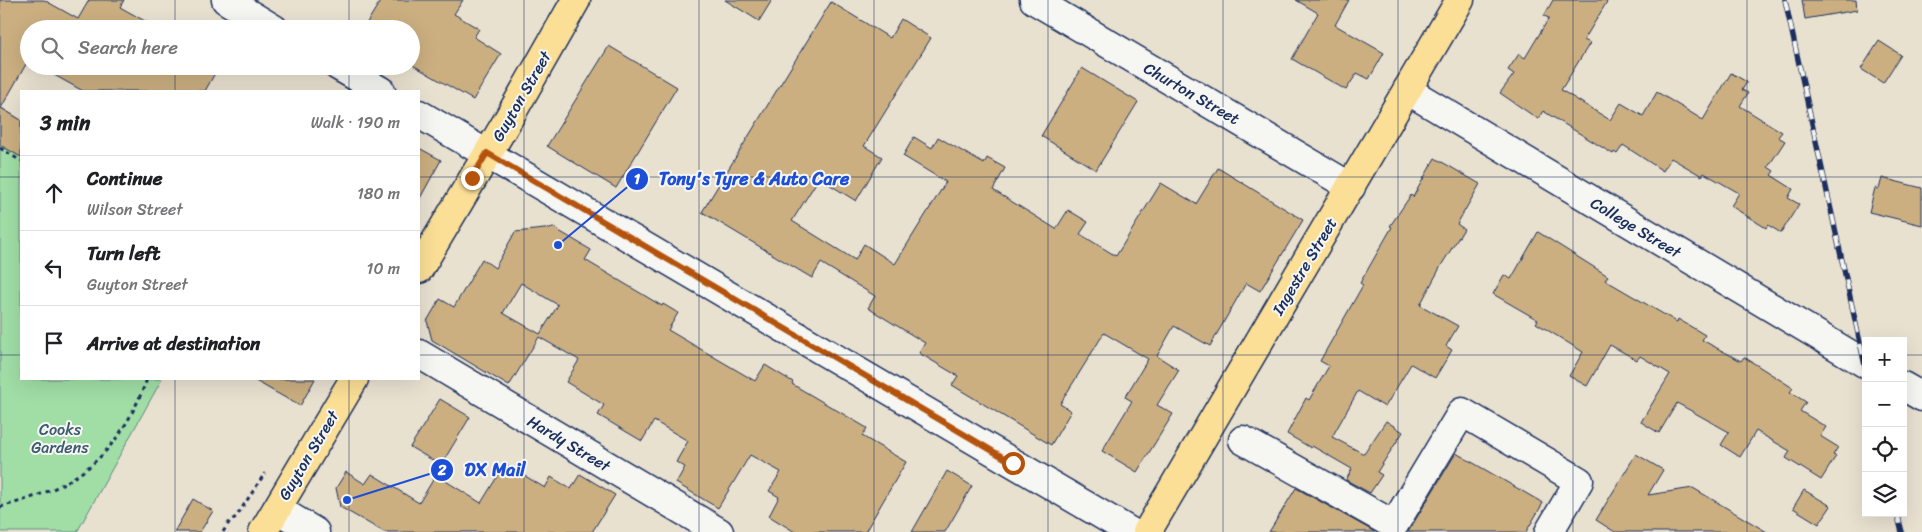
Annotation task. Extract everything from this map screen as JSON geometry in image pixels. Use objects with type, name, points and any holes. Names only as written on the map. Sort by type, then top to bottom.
[{"type":"main road","name":"Guyton Street","points":[[420,266],[576,0]]},
{"type":"main road","name":"Ingestre Street","points":[[1147,532],[1460,0]]},
{"type":"main road","name":"Guyton Street","points":[[263,532],[353,380]]},
{"type":"street","points":[[226,0],[259,20]]},
{"type":"street","name":"Churton Street","points":[[1034,0],[1351,187]]},
{"type":"street","points":[[353,75],[379,90]]},
{"type":"street","name":"College Street","points":[[1407,90],[1862,362]]},
{"type":"street","points":[[420,115],[1131,532]]},
{"type":"street","name":"Hardy Street","points":[[420,355],[719,532]]},
{"type":"street","points":[[1907,389],[1922,398]]},
{"type":"street","points":[[1243,440],[1272,465],[1394,525],[1462,412],[1579,482],[1549,532]]},
{"type":"street","points":[[277,509],[315,532]]},
{"type":"path","points":[[0,148],[20,160]]},
{"type":"path","points":[[0,507],[34,498],[56,488],[74,479],[92,465],[116,440],[130,419],[147,380]]},
{"type":"path","points":[[223,532],[230,520],[236,517],[265,473]]},
{"type":"green space","name":"Cooks Gardens","points":[[0,107],[20,119],[20,380],[161,380],[77,532],[0,532]]},
{"type":"building","points":[[0,0],[44,0],[78,19],[89,0],[124,0],[120,7],[143,20],[20,20],[20,75],[1,108],[20,119],[20,156],[0,145]]},
{"type":"building","points":[[381,0],[463,0],[454,14],[479,29],[474,37],[501,54],[473,100],[420,69],[420,20],[369,20]]},
{"type":"building","points":[[725,0],[772,0],[759,21]]},
{"type":"building","points":[[1296,0],[1349,0],[1335,25],[1384,53],[1369,79],[1357,73],[1346,90],[1292,59],[1318,13]]},
{"type":"building","points":[[1553,0],[1608,0],[1584,40],[1590,43],[1561,90],[1610,120],[1621,103],[1643,116],[1657,92],[1703,120],[1731,73],[1747,82],[1742,90],[1748,93],[1740,106],[1782,132],[1778,137],[1785,141],[1768,167],[1774,171],[1771,175],[1793,189],[1788,198],[1799,204],[1781,233],[1768,225],[1766,228],[1731,206],[1739,193],[1704,173],[1702,176],[1671,158],[1663,171],[1623,145],[1617,154],[1614,152],[1613,154],[1543,111],[1538,119],[1500,93],[1514,74],[1508,70],[1519,54],[1525,58],[1549,18],[1544,16]]},
{"type":"building","points":[[1802,0],[1856,0],[1857,10],[1805,19]]},
{"type":"building","points":[[831,2],[890,38],[901,19],[931,38],[864,146],[882,157],[856,201],[819,178],[792,221],[855,260],[864,244],[895,264],[946,182],[903,156],[914,137],[932,148],[938,137],[984,164],[987,158],[1005,168],[993,190],[1056,229],[1068,210],[1088,222],[1080,234],[1116,256],[1161,183],[1196,204],[1218,168],[1303,220],[1260,291],[1246,283],[1210,346],[1174,326],[1157,356],[1179,370],[1157,405],[1173,414],[1137,472],[1102,451],[1132,401],[1125,397],[1148,359],[1104,333],[1060,404],[1071,411],[1051,445],[952,385],[958,376],[919,353],[925,343],[868,308],[875,296],[821,263],[812,278],[702,212]]},
{"type":"building","points":[[1879,41],[1901,55],[1883,83],[1861,69]]},
{"type":"building","points":[[609,46],[677,87],[616,188],[547,146]]},
{"type":"building","points":[[1082,68],[1138,102],[1096,170],[1041,136]]},
{"type":"building","points":[[54,75],[214,75],[206,90],[81,90]]},
{"type":"building","points":[[420,149],[441,160],[420,198]]},
{"type":"building","points":[[1435,158],[1480,184],[1457,224],[1464,229],[1442,264],[1420,305],[1458,326],[1446,346],[1452,350],[1435,378],[1411,364],[1385,407],[1358,391],[1332,437],[1364,454],[1386,421],[1403,432],[1377,472],[1382,475],[1370,493],[1346,480],[1352,469],[1287,434],[1306,398],[1309,400],[1329,366],[1320,361],[1363,285],[1360,283],[1392,227],[1390,226],[1411,195],[1413,197]]},
{"type":"building","points":[[1882,178],[1922,188],[1922,225],[1869,212],[1875,188],[1879,189]]},
{"type":"building","points":[[554,228],[591,250],[585,260],[662,306],[663,304],[678,313],[668,330],[755,381],[765,365],[793,382],[792,384],[867,428],[862,436],[906,462],[865,532],[795,532],[769,516],[779,497],[769,491],[781,472],[750,455],[718,508],[676,483],[685,467],[676,462],[688,441],[654,421],[642,441],[598,415],[604,405],[566,382],[579,360],[539,337],[509,386],[432,340],[427,321],[440,299],[454,307],[482,259],[495,268],[515,232]],"holes":[[[521,283],[558,305],[540,334],[503,313]]]},
{"type":"building","points":[[1538,232],[1608,276],[1605,280],[1677,322],[1678,319],[1705,335],[1702,340],[1741,361],[1744,357],[1793,388],[1790,392],[1806,402],[1800,411],[1826,427],[1820,436],[1838,447],[1833,455],[1836,456],[1821,480],[1786,458],[1790,451],[1756,431],[1740,457],[1721,445],[1729,432],[1677,403],[1659,433],[1641,422],[1670,374],[1640,356],[1637,360],[1610,345],[1587,386],[1569,376],[1583,352],[1536,323],[1538,320],[1493,294],[1504,275],[1511,279]]},
{"type":"building","points":[[254,380],[314,380],[300,406]]},
{"type":"building","points":[[440,399],[470,417],[441,465],[410,447]]},
{"type":"building","points":[[1456,453],[1543,503],[1526,532],[1408,532]]},
{"type":"building","points":[[1636,454],[1663,470],[1648,495],[1693,488],[1767,532],[1615,532],[1596,520]]},
{"type":"building","points":[[505,464],[545,488],[551,477],[571,489],[580,474],[615,495],[592,532],[384,532],[340,507],[336,488],[346,472],[365,484],[372,474],[419,503],[436,475],[481,503]]},
{"type":"building","points":[[947,471],[972,486],[945,532],[912,532]]},
{"type":"building","points":[[1296,488],[1375,532],[1269,532]]},
{"type":"building","points":[[1804,490],[1831,506],[1819,524],[1793,508]]},
{"type":"building","points":[[193,499],[213,511],[200,532],[174,532]]},
{"type":"railway","points":[[1785,0],[1862,352]]},
{"type":"railway","points":[[1898,517],[1902,532]]},
{"type":"place","name":"Tony's Tyre & Auto Care","points":[[558,245]]},
{"type":"place","name":"DX Mail","points":[[347,500]]},
{"type":"route","points":[[472,178],[487,153],[1013,463]]}]
